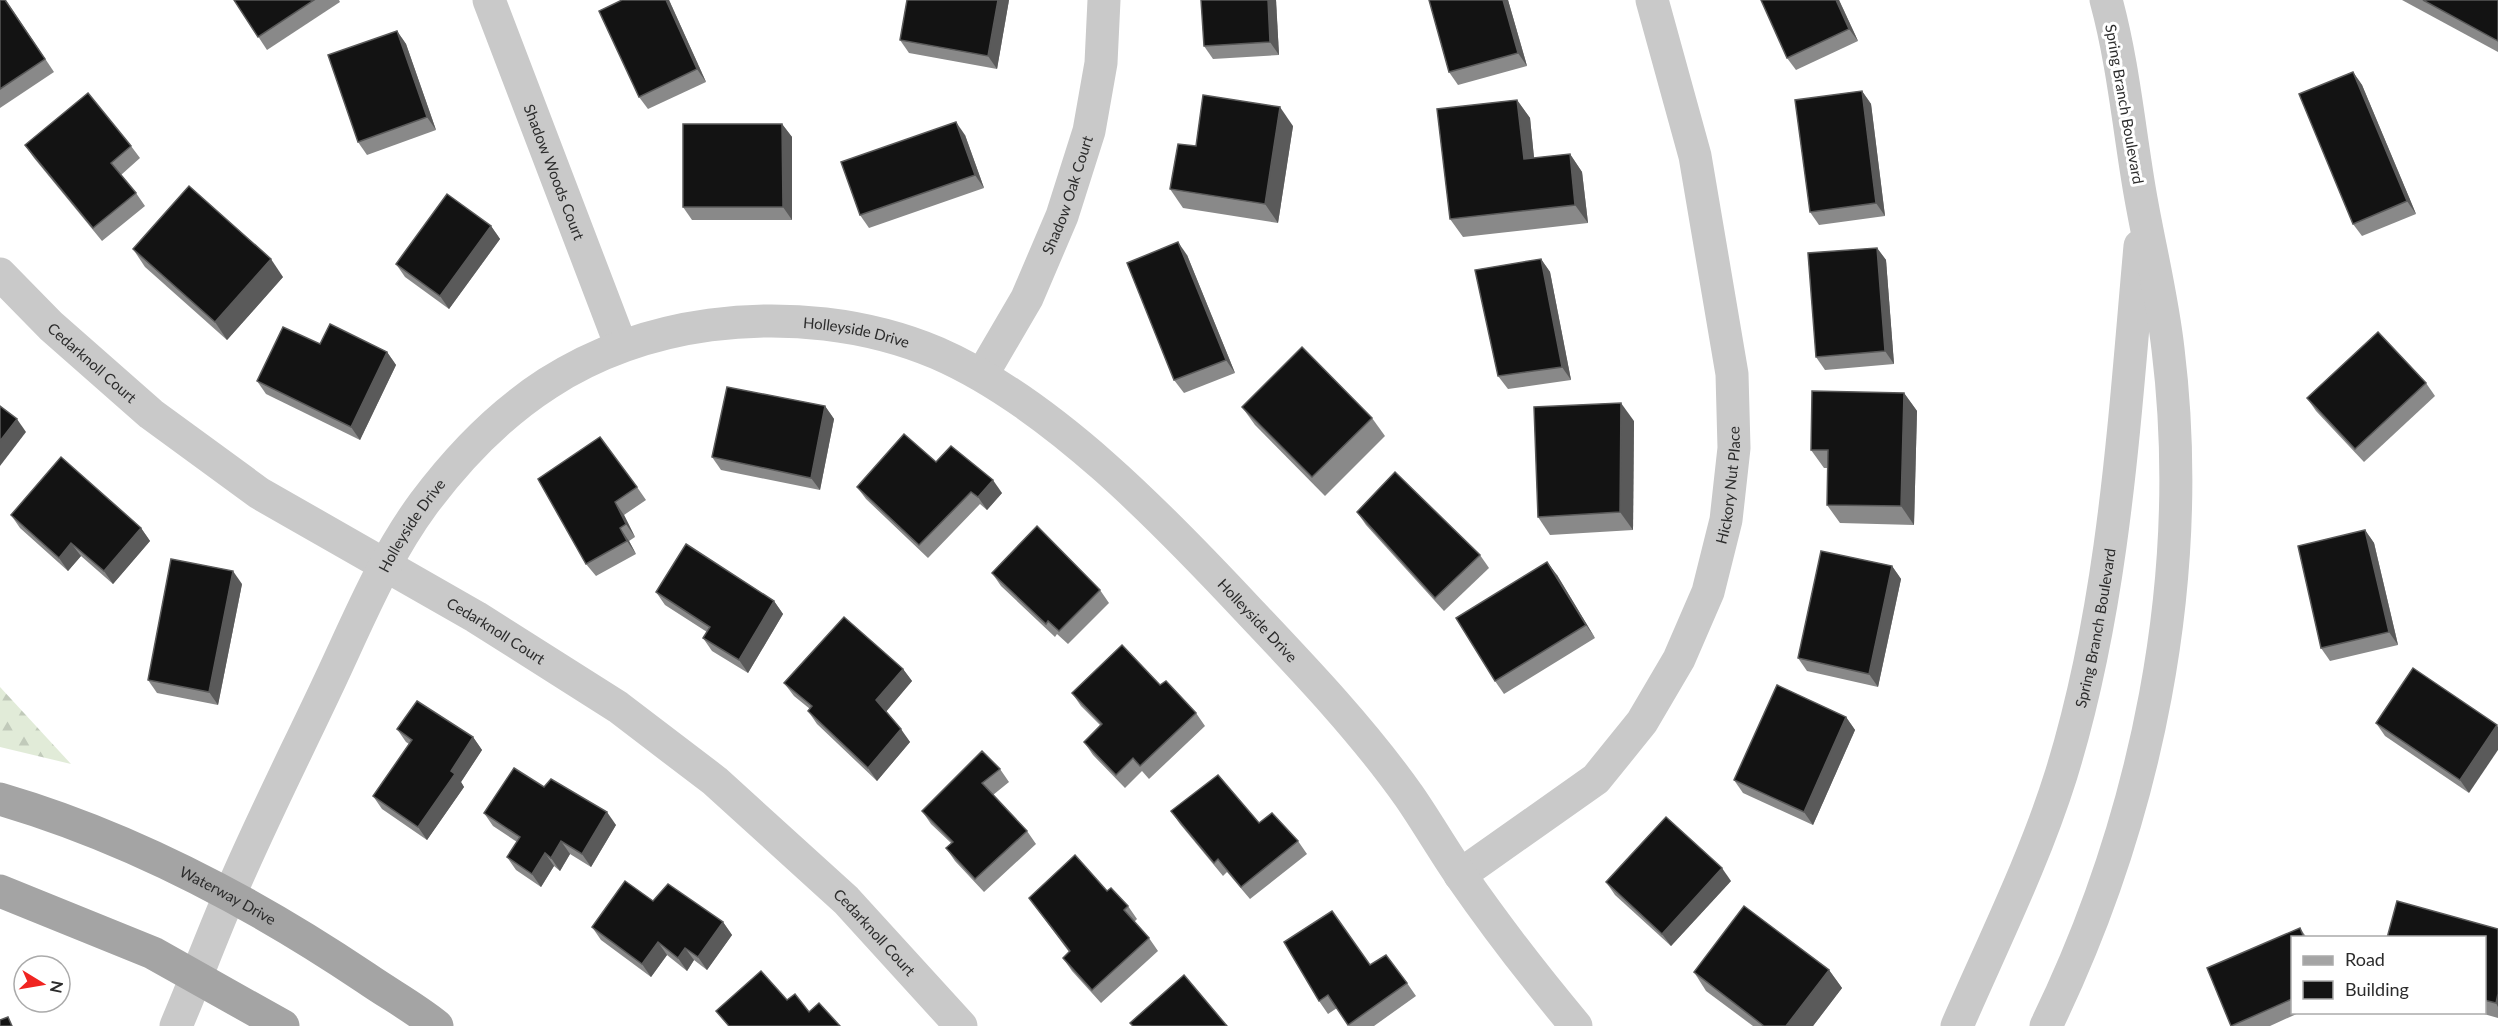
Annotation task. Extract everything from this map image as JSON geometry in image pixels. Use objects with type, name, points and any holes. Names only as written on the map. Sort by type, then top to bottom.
[{"type":"main road","name":"Waterway Drive","points":[[0,799],[53,814],[129,846],[229,895],[320,947],[437,1026]]},
{"type":"main road","points":[[0,891],[153,953],[283,1026]]},
{"type":"street","name":"Shadow Woods Court","points":[[489,0],[621,346]]},
{"type":"street","name":"Shadow Oak Court","points":[[982,375],[1027,298],[1062,216],[1089,131],[1101,63],[1104,0]]},
{"type":"street","name":"Hickory Nut Place","points":[[1460,875],[1596,779],[1642,722],[1679,659],[1708,592],[1726,520],[1734,448],[1732,374],[1695,156],[1652,0]]},
{"type":"street","name":"Spring Branch Boulevard","points":[[2046,1026],[2060,998],[2106,877],[2136,782],[2160,676],[2174,568],[2176,459],[2169,351],[2106,0]]},
{"type":"street","name":"Spring Branch Boulevard","points":[[1957,1026],[2046,822],[2062,772],[2094,645],[2115,515],[2143,209]]},
{"type":"street","name":"Cedarknoll Court","points":[[0,273],[51,326],[151,414],[259,493],[476,617],[618,706],[715,781],[846,900],[961,1026]]},
{"type":"street","name":"Holleyside Drive","points":[[176,1026],[229,895],[385,565],[430,496],[473,444],[517,403],[562,374],[621,346],[673,330],[752,320],[818,323],[883,335],[933,351],[982,375],[1035,410],[1112,476],[1203,561],[1310,674],[1408,794],[1460,875],[1524,964],[1576,1026]]},
{"type":"green space","points":[[0,687],[71,764],[0,747]]},
{"type":"building","points":[[0,0],[5,0],[45,59],[0,89]]},
{"type":"building","points":[[234,0],[314,0],[258,37]]},
{"type":"building","points":[[622,0],[666,0],[697,69],[639,97],[599,11]]},
{"type":"building","points":[[907,0],[998,0],[988,56],[900,40]]},
{"type":"building","points":[[1201,0],[1268,0],[1270,42],[1204,46]]},
{"type":"building","points":[[1429,0],[1503,0],[1518,53],[1449,72]]},
{"type":"building","points":[[1761,0],[1836,0],[1849,29],[1787,58]]},
{"type":"building","points":[[2423,0],[2498,0],[2498,41]]},
{"type":"building","points":[[397,31],[427,117],[358,142],[328,55]]},
{"type":"building","points":[[2353,72],[2407,201],[2353,224],[2299,94]]},
{"type":"building","points":[[1862,91],[1876,203],[1810,212],[1795,100]]},
{"type":"building","points":[[88,93],[131,146],[111,163],[136,193],[93,228],[25,145]]},
{"type":"building","points":[[1203,95],[1280,107],[1265,204],[1170,189],[1178,144],[1196,146]]},
{"type":"building","points":[[1517,100],[1524,159],[1570,154],[1575,205],[1450,219],[1437,109]]},
{"type":"building","points":[[956,122],[975,175],[860,215],[841,162]]},
{"type":"building","points":[[683,124],[782,124],[783,207],[683,207]]},
{"type":"building","points":[[189,186],[271,259],[215,322],[133,249]]},
{"type":"building","points":[[447,194],[491,226],[440,296],[396,264]]},
{"type":"building","points":[[1178,242],[1226,360],[1174,380],[1127,263]]},
{"type":"building","points":[[1877,248],[1885,351],[1816,357],[1808,253]]},
{"type":"building","points":[[1541,259],[1562,367],[1498,376],[1475,270]]},
{"type":"building","points":[[330,324],[387,352],[351,427],[257,381],[283,327],[320,344]]},
{"type":"building","points":[[2378,332],[2426,383],[2355,449],[2307,398]]},
{"type":"building","points":[[1302,347],[1372,418],[1312,477],[1242,407]]},
{"type":"building","points":[[727,387],[825,406],[811,478],[712,457]]},
{"type":"building","points":[[1812,391],[1904,393],[1901,506],[1827,505],[1828,450],[1811,450]]},
{"type":"building","points":[[1621,403],[1620,512],[1538,517],[1534,407]]},
{"type":"building","points":[[0,406],[17,419],[0,441]]},
{"type":"building","points":[[904,434],[936,462],[951,446],[993,480],[978,497],[971,492],[919,545],[857,487]]},
{"type":"building","points":[[600,437],[637,487],[615,502],[626,524],[620,528],[627,541],[586,564],[538,479]]},
{"type":"building","points":[[61,457],[141,528],[104,571],[71,543],[59,558],[11,515]]},
{"type":"building","points":[[1395,472],[1480,555],[1435,598],[1357,512]]},
{"type":"building","points":[[1037,526],[1100,590],[1059,631],[1048,621],[1046,624],[992,573]]},
{"type":"building","points":[[2365,530],[2389,632],[2321,648],[2298,546]]},
{"type":"building","points":[[686,544],[774,601],[739,660],[703,638],[710,627],[656,592]]},
{"type":"building","points":[[1821,551],[1892,566],[1869,674],[1798,658]]},
{"type":"building","points":[[171,559],[233,571],[209,692],[148,680]]},
{"type":"building","points":[[1547,562],[1586,625],[1495,681],[1456,618]]},
{"type":"building","points":[[844,617],[903,669],[876,700],[901,729],[868,768],[808,711],[812,706],[784,683]]},
{"type":"building","points":[[1122,645],[1160,685],[1166,681],[1196,713],[1140,766],[1133,758],[1116,775],[1084,742],[1102,724],[1072,693]]},
{"type":"building","points":[[2413,668],[2497,725],[2460,780],[2376,723]]},
{"type":"building","points":[[1777,685],[1846,717],[1804,812],[1734,780]]},
{"type":"building","points":[[417,701],[473,737],[451,771],[455,774],[418,827],[373,796],[412,740],[397,729]]},
{"type":"building","points":[[982,751],[1000,769],[982,783],[1027,831],[975,879],[946,848],[953,842],[922,811]]},
{"type":"building","points":[[514,768],[544,787],[551,779],[607,812],[582,854],[561,841],[551,858],[545,853],[532,874],[507,857],[520,837],[484,813]]},
{"type":"building","points":[[1218,775],[1259,823],[1272,813],[1298,841],[1241,887],[1218,859],[1214,863],[1171,811]]},
{"type":"building","points":[[1666,817],[1722,868],[1662,934],[1606,882]]},
{"type":"building","points":[[1075,855],[1107,891],[1111,888],[1128,906],[1124,910],[1149,938],[1092,990],[1063,958],[1070,951],[1029,898]]},
{"type":"building","points":[[625,881],[653,901],[668,884],[723,922],[698,957],[685,948],[678,958],[658,942],[642,964],[592,927]]},
{"type":"building","points":[[2397,901],[2498,929],[2496,1003],[2486,1000],[2486,936],[2388,936]]},
{"type":"building","points":[[1744,906],[1829,970],[1786,1026],[1764,1026],[1694,972]]},
{"type":"building","points":[[1332,911],[1370,965],[1386,955],[1407,983],[1348,1025],[1328,995],[1319,1001],[1284,942]]},
{"type":"building","points":[[2300,928],[2303,936],[2291,936],[2291,999],[2231,1026],[2207,968]]},
{"type":"building","points":[[761,971],[787,1000],[795,994],[809,1012],[819,1003],[840,1026],[729,1026],[716,1011]]},
{"type":"building","points":[[1184,975],[1227,1026],[1133,1026],[1130,1023]]},
{"type":"building","points":[[8,1017],[12,1026],[0,1026],[0,1020]]}]
